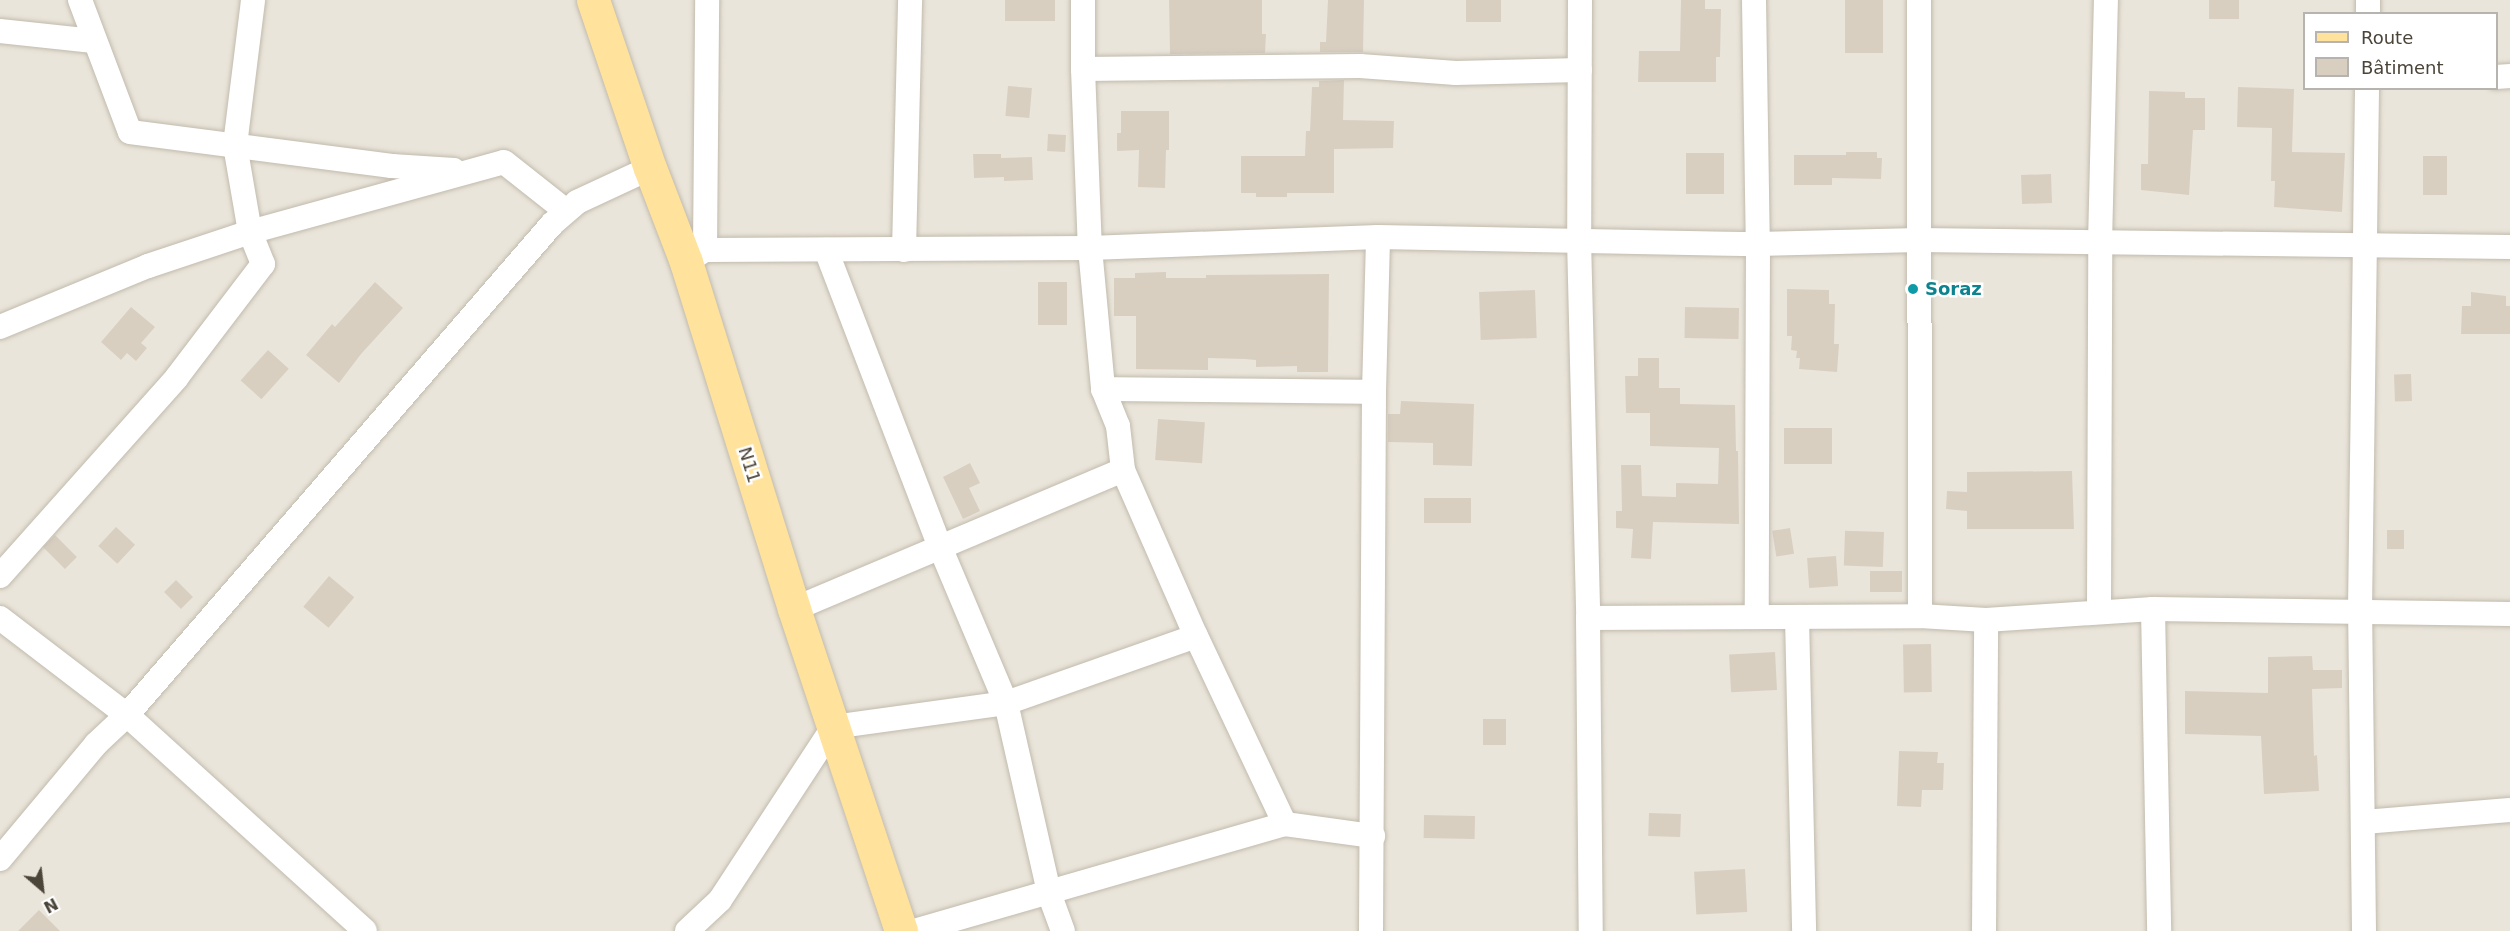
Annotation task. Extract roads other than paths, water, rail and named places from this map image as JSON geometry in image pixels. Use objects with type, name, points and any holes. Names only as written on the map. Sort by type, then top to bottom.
[{"type":"main road","name":"N11","points":[[593,0],[650,168],[696,256],[794,609],[902,931]]},
{"type":"street","points":[[80,0],[93,41],[130,132],[392,165],[472,172]]},
{"type":"street","points":[[0,576],[177,376],[263,264],[250,232],[235,145],[253,0]]},
{"type":"street","points":[[707,0],[696,256],[826,250],[1090,248],[1378,237],[1579,238],[1758,243],[1918,240],[2510,247]]},
{"type":"street","points":[[904,250],[910,0]]},
{"type":"street","points":[[1083,0],[1083,69],[1090,248],[1103,389],[1118,426],[1123,470],[1196,636],[1285,824]]},
{"type":"street","points":[[1580,0],[1579,238],[1588,618],[1591,931]]},
{"type":"street","points":[[1754,0],[1758,243],[1758,617]]},
{"type":"street","points":[[1919,0],[1920,616]]},
{"type":"street","points":[[2100,611],[2100,243],[2106,0]]},
{"type":"street","points":[[0,30],[93,41]]},
{"type":"street","points":[[1083,69],[1360,66],[1456,73],[1580,70]]},
{"type":"street","points":[[2364,931],[2360,610],[2367,90]]},
{"type":"street","points":[[0,327],[148,266],[250,232],[504,162],[566,211]]},
{"type":"street","points":[[0,859],[96,744],[127,715],[552,224],[577,202],[650,168]]},
{"type":"street","points":[[1371,931],[1374,392],[1378,237]]},
{"type":"street","points":[[826,250],[940,547],[1006,704],[1049,893],[1063,931]]},
{"type":"street","points":[[1103,389],[1374,392]]},
{"type":"street","points":[[794,609],[1123,470]]},
{"type":"street","points":[[1588,618],[1920,616],[1986,620],[2153,609],[2360,610],[2510,614]]},
{"type":"street","points":[[2153,609],[2159,931]]},
{"type":"street","points":[[1797,617],[1804,931]]},
{"type":"street","points":[[0,618],[127,715],[365,931]]},
{"type":"street","points":[[1984,931],[1986,620]]},
{"type":"street","points":[[687,931],[720,900],[833,727],[1006,704],[1196,636]]},
{"type":"street","points":[[2364,822],[2510,810]]},
{"type":"street","points":[[914,931],[1285,824],[1373,836]]},
{"type":"place","name":"Soraz","points":[[1913,289]]}]
